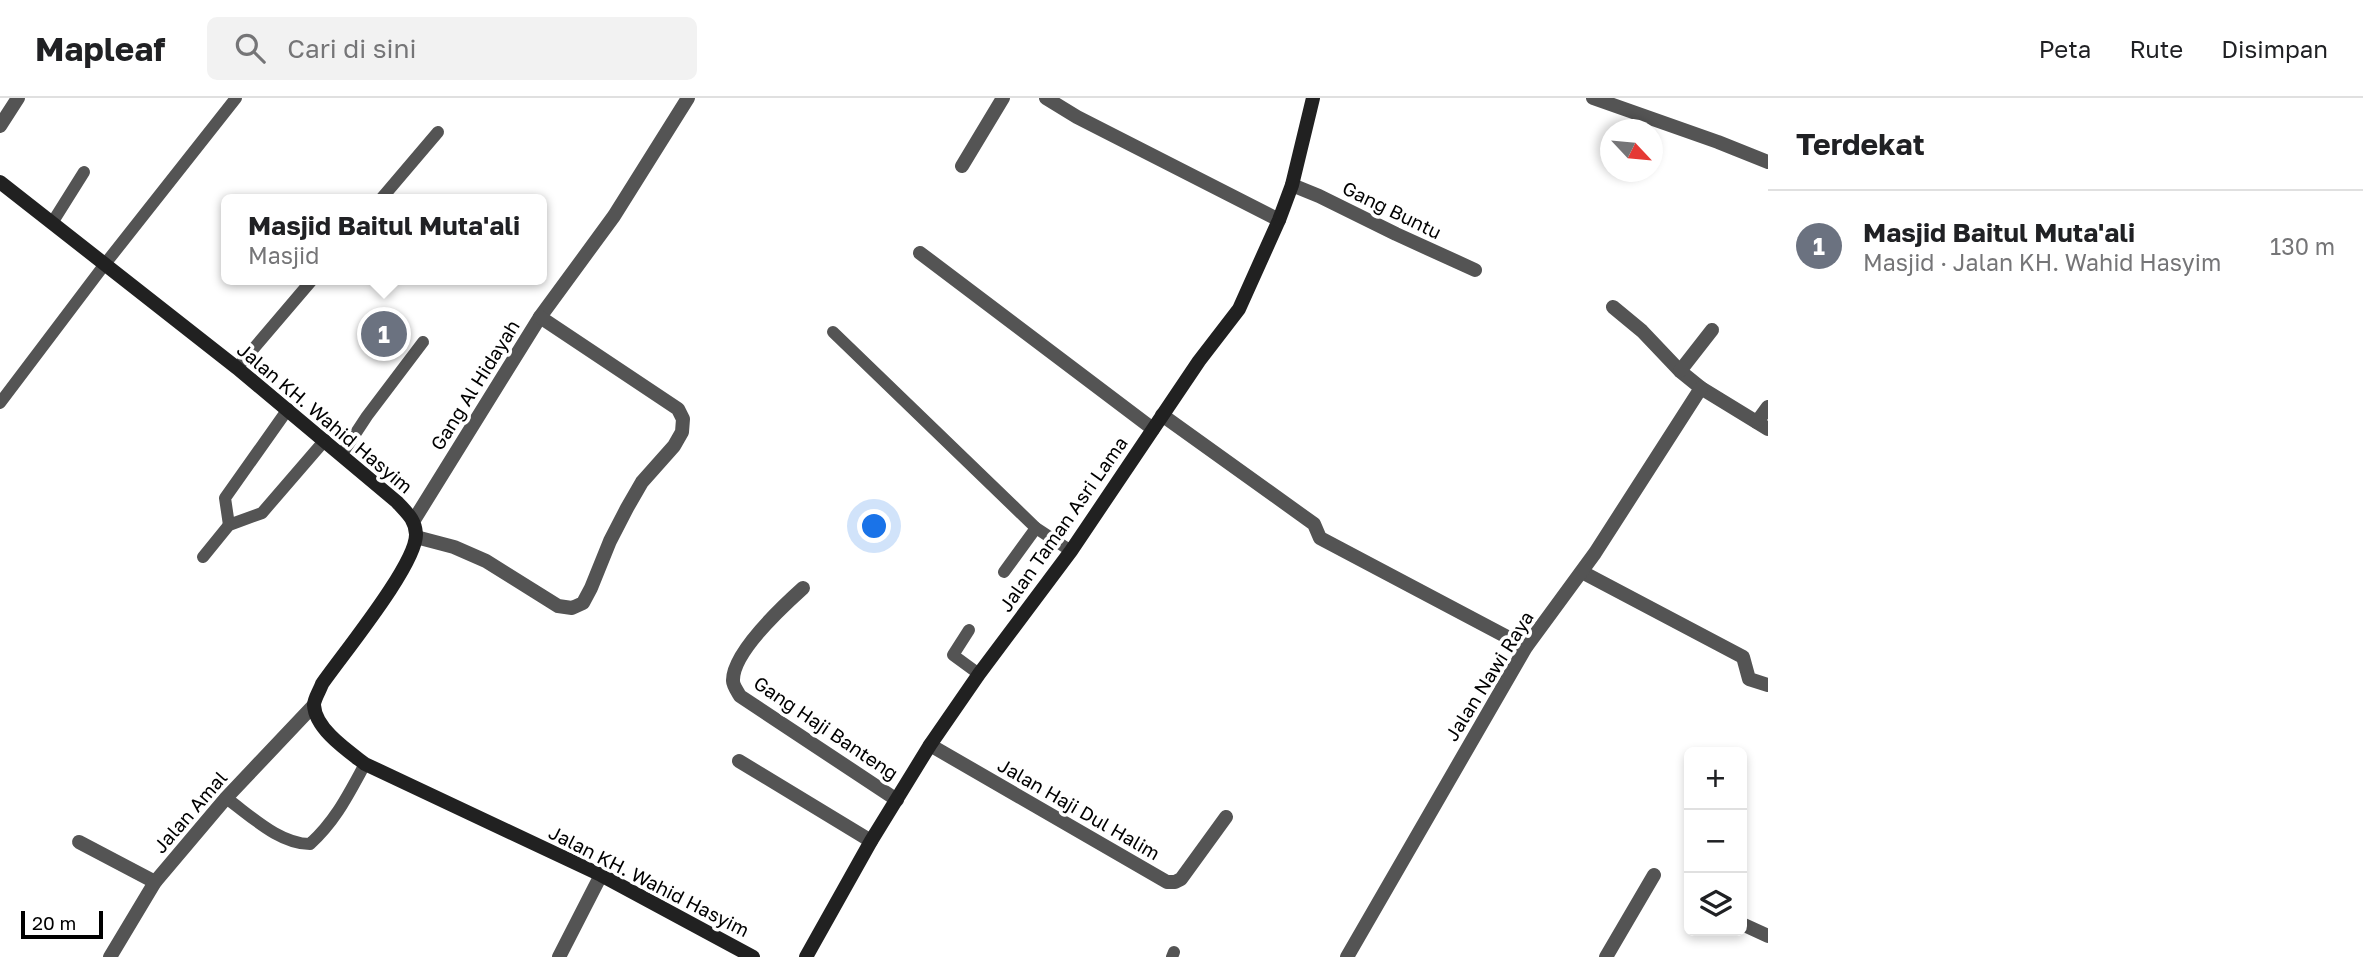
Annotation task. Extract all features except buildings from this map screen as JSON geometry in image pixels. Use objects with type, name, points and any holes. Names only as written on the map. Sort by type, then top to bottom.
[{"type":"street","points":[[0,126],[18,98]]},
{"type":"street","name":"Gang Al Hidayah","points":[[414,520],[540,317],[614,216],[688,98]]},
{"type":"street","points":[[962,166],[1003,98]]},
{"type":"street","points":[[1046,98],[1077,117],[1279,220]]},
{"type":"street","name":"Jalan Taman Asri Lama","points":[[806,957],[871,841],[930,745],[1070,551],[1199,361],[1239,309],[1292,186],[1313,98]]},
{"type":"street","points":[[1593,98],[1768,162]]},
{"type":"street","name":"Jalan KH. Wahid Hasyim","points":[[0,182],[237,368],[342,454],[414,520],[416,537],[403,570],[322,684],[314,705],[319,719],[332,738],[365,764],[601,875],[753,957]]},
{"type":"street","name":"Gang Buntu","points":[[1292,186],[1319,196],[1475,270]]},
{"type":"street","points":[[920,253],[1153,429]]},
{"type":"street","points":[[1613,307],[1701,388],[1763,425],[1768,407]]},
{"type":"street","points":[[416,537],[454,547],[486,561],[558,606],[572,608],[583,603],[610,541],[642,482],[682,432],[683,419],[678,409],[540,317]]},
{"type":"street","points":[[1680,371],[1712,330]]},
{"type":"street","name":"Jalan Nawi Raya","points":[[1347,957],[1526,647],[1582,572],[1701,388]]},
{"type":"street","points":[[1162,415],[1314,524],[1320,538],[1526,647]]},
{"type":"street","points":[[1582,572],[1743,657],[1749,679],[1768,685]]},
{"type":"street","name":"Gang Haji Banteng","points":[[803,588],[770,617],[736,665],[732,682],[740,696],[897,800]]},
{"type":"street","name":"Jalan Amal","points":[[110,957],[155,882],[226,798],[314,705]]},
{"type":"street","name":"Jalan Haji Dul Halim","points":[[930,745],[1167,882],[1181,879],[1226,817]]},
{"type":"street","points":[[739,761],[871,841]]},
{"type":"street","points":[[79,842],[155,882]]},
{"type":"street","points":[[559,957],[601,875]]},
{"type":"street","points":[[1606,957],[1654,875]]},
{"type":"street","points":[[1747,926],[1768,936]]},
{"type":"lane","points":[[0,403],[236,98]]},
{"type":"lane","points":[[385,194],[439,132]]},
{"type":"lane","points":[[52,223],[84,172]]},
{"type":"lane","points":[[237,368],[308,285]]},
{"type":"lane","points":[[832,332],[1035,528],[1070,551]]},
{"type":"lane","points":[[342,454],[423,342]]},
{"type":"lane","points":[[229,525],[225,498],[288,410]]},
{"type":"lane","points":[[203,557],[229,525],[262,513],[325,440]]},
{"type":"lane","points":[[1004,572],[1035,528]]},
{"type":"lane","points":[[969,630],[953,655],[979,674]]},
{"type":"lane","points":[[226,798],[284,838],[299,844],[310,844],[329,826],[343,806],[365,764]]},
{"type":"place","name":"Masjid Baitul Muta'ali","points":[[384,334]]}]
